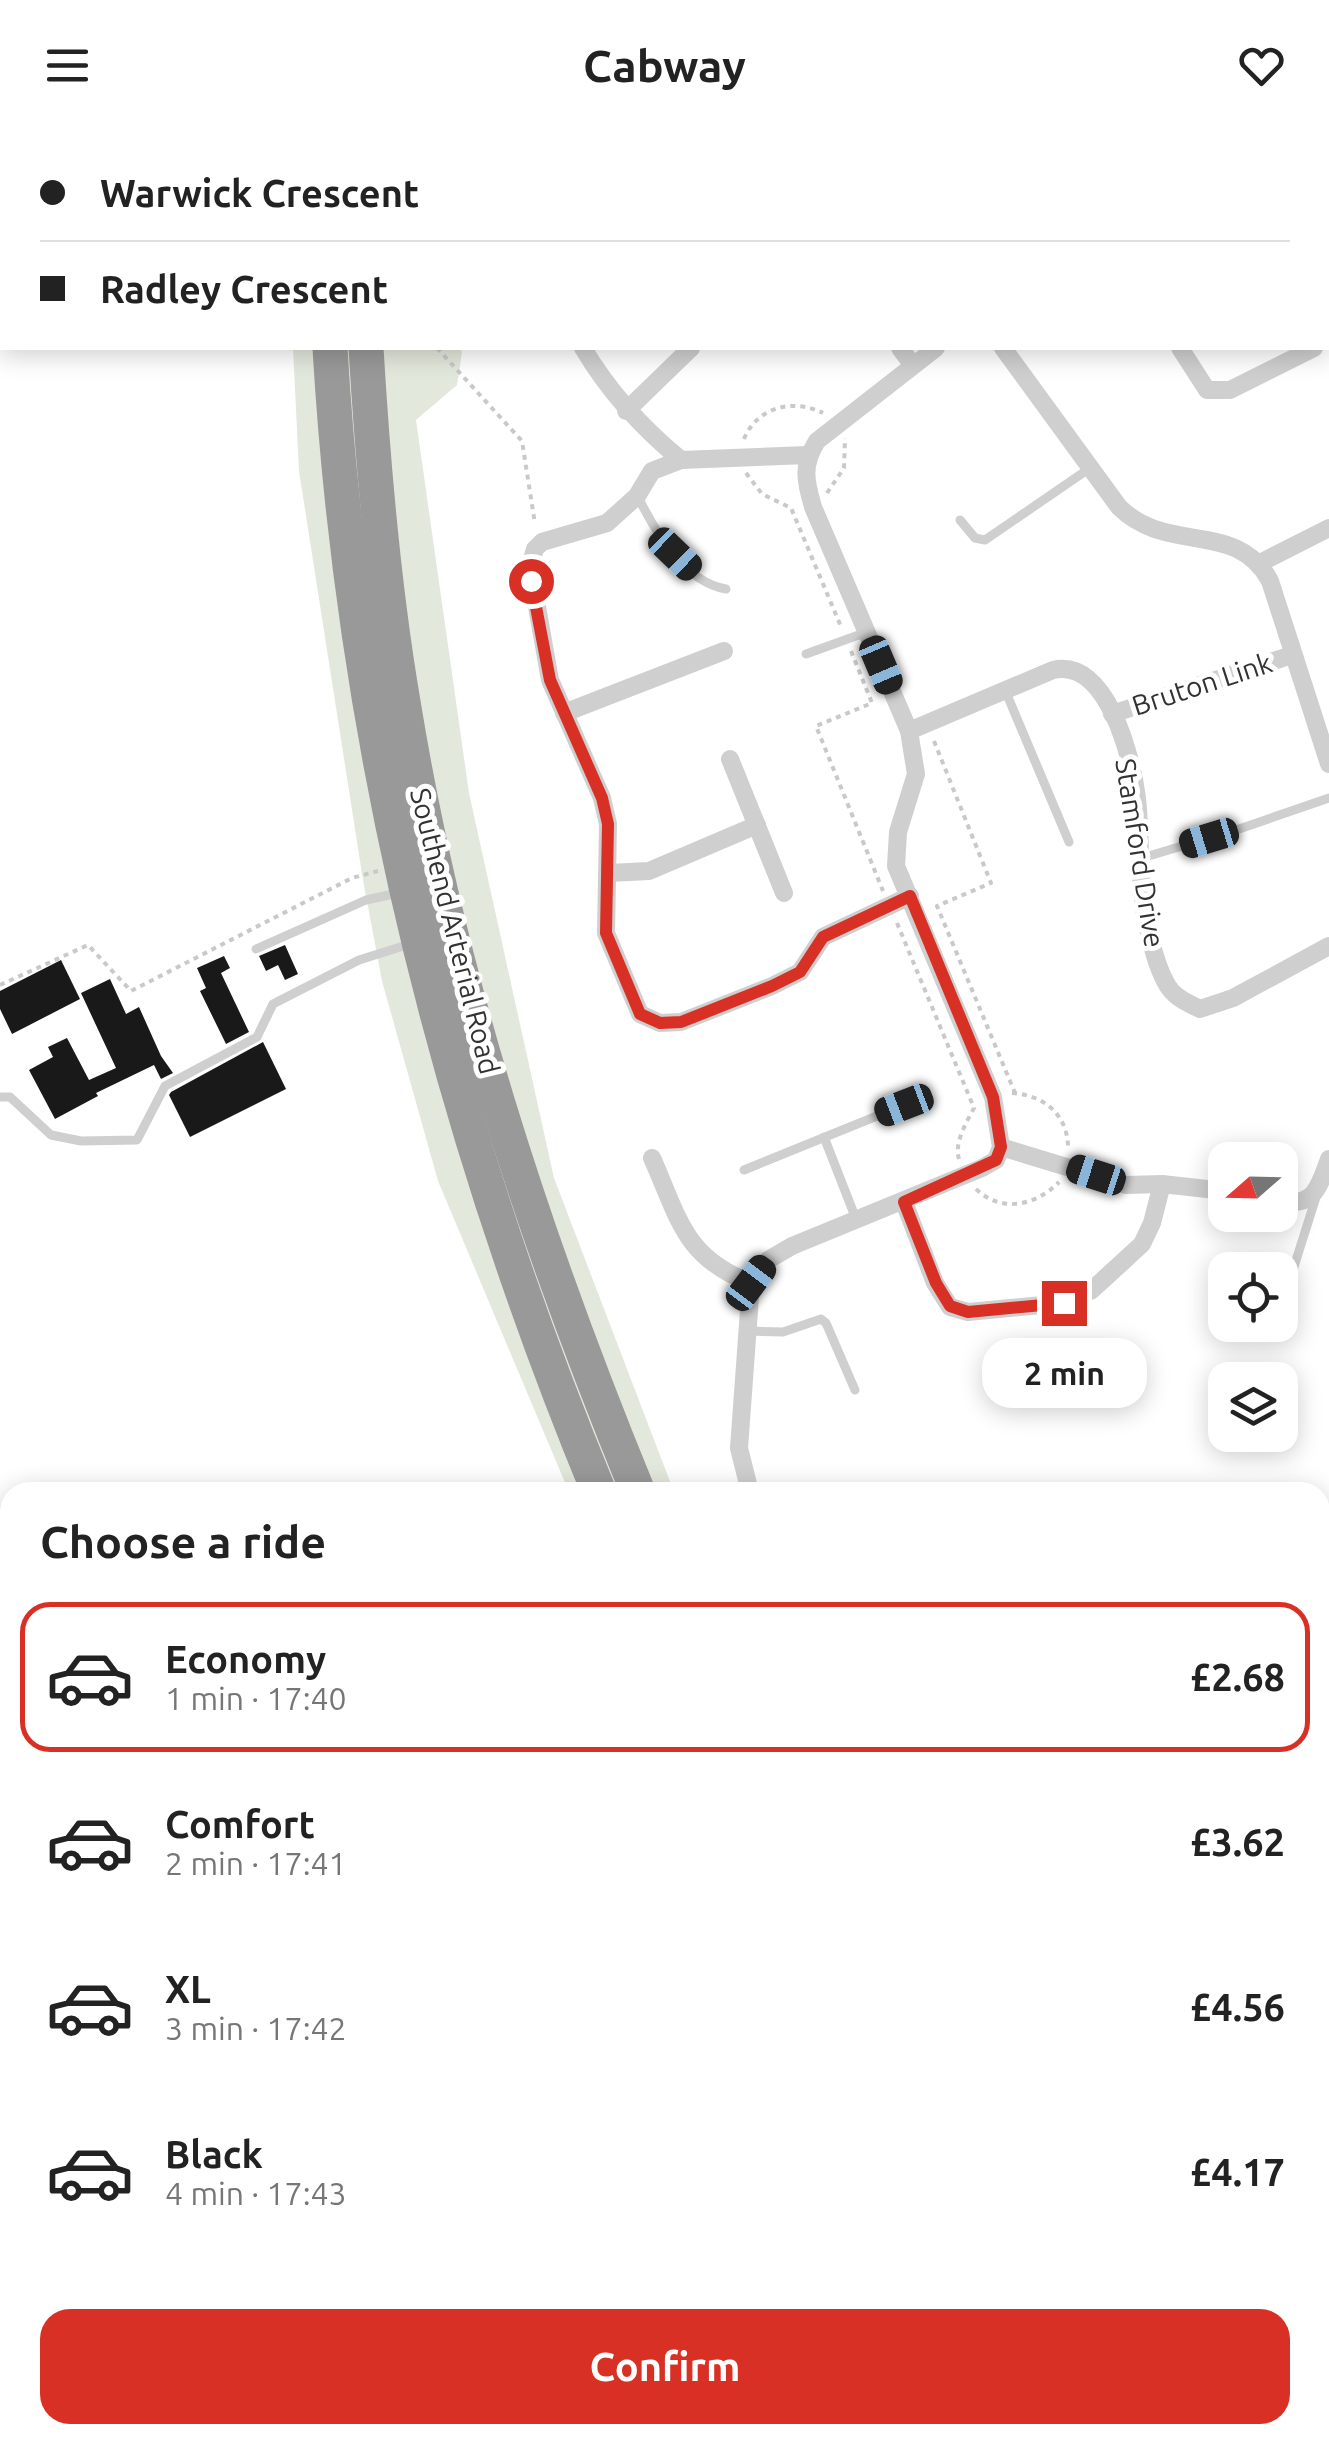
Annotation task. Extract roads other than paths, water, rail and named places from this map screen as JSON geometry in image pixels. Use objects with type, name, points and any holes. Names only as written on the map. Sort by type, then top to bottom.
[{"type":"highway","name":"Southend Arterial Road","points":[[330,350],[349,570],[396,880],[418,942],[452,1075],[506,1250],[595,1482]]},
{"type":"highway","name":"Southend Arterial Road","points":[[366,350],[384,569],[402,702],[438,882],[486,1063],[542,1242],[634,1482]]},
{"type":"street","points":[[584,350],[626,410],[682,460]]},
{"type":"street","points":[[626,410],[688,350]]},
{"type":"street","points":[[902,350],[912,364]]},
{"type":"street","points":[[748,1482],[739,1448],[751,1283],[768,1260],[792,1246],[964,1176],[996,1160],[1001,1147],[993,1097],[896,866],[898,832],[916,774],[918,728],[867,632],[811,502],[805,478],[808,456],[817,442],[933,350]]},
{"type":"street","points":[[1003,350],[1119,508],[1134,522],[1149,530],[1224,544],[1248,552],[1260,563],[1270,581],[1329,764]]},
{"type":"street","points":[[1181,350],[1207,390],[1230,390],[1310,350]]},
{"type":"street","points":[[808,456],[682,460],[652,472],[637,496],[606,523],[542,542],[534,549],[531,581],[550,680],[602,798],[608,824],[606,933],[640,1014],[660,1023],[681,1022],[800,972],[823,937],[910,896]]},
{"type":"street","points":[[1260,563],[1329,528]]},
{"type":"street","points":[[564,712],[724,650]]},
{"type":"street","name":"Bruton Link","points":[[1112,714],[1292,655]]},
{"type":"street","name":"Stamford Drive","points":[[918,728],[1065,668],[1087,675],[1112,714],[1133,775],[1145,912],[1164,981],[1178,998],[1200,1009],[1233,998],[1329,946]]},
{"type":"street","points":[[730,759],[784,892]]},
{"type":"street","points":[[608,872],[649,870],[756,825]]},
{"type":"street","points":[[1001,1147],[1126,1185],[1208,1189]]},
{"type":"street","points":[[652,1158],[696,1250],[724,1273],[751,1283]]},
{"type":"street","points":[[1298,1203],[1319,1187],[1329,1160]]},
{"type":"street","points":[[904,1202],[936,1283],[950,1306],[968,1312],[1064,1303],[1092,1290],[1142,1244],[1162,1184]]},
{"type":"lane","points":[[960,520],[975,538],[985,540],[1090,468]]},
{"type":"lane","points":[[637,496],[654,530],[675,554],[699,577],[714,587],[726,589]]},
{"type":"lane","points":[[806,654],[867,632]]},
{"type":"lane","points":[[1004,690],[1069,842]]},
{"type":"lane","points":[[1142,858],[1329,798]]},
{"type":"lane","points":[[256,949],[366,900],[396,880]]},
{"type":"lane","points":[[0,1097],[10,1097],[50,1135],[81,1140],[138,1140],[166,1086],[257,1036],[272,1004],[358,960],[418,942]]},
{"type":"lane","points":[[744,1170],[904,1105]]},
{"type":"lane","points":[[824,1137],[857,1222]]},
{"type":"lane","points":[[1298,1253],[1319,1187]]},
{"type":"lane","points":[[748,1332],[783,1332],[821,1320],[856,1390]]}]
